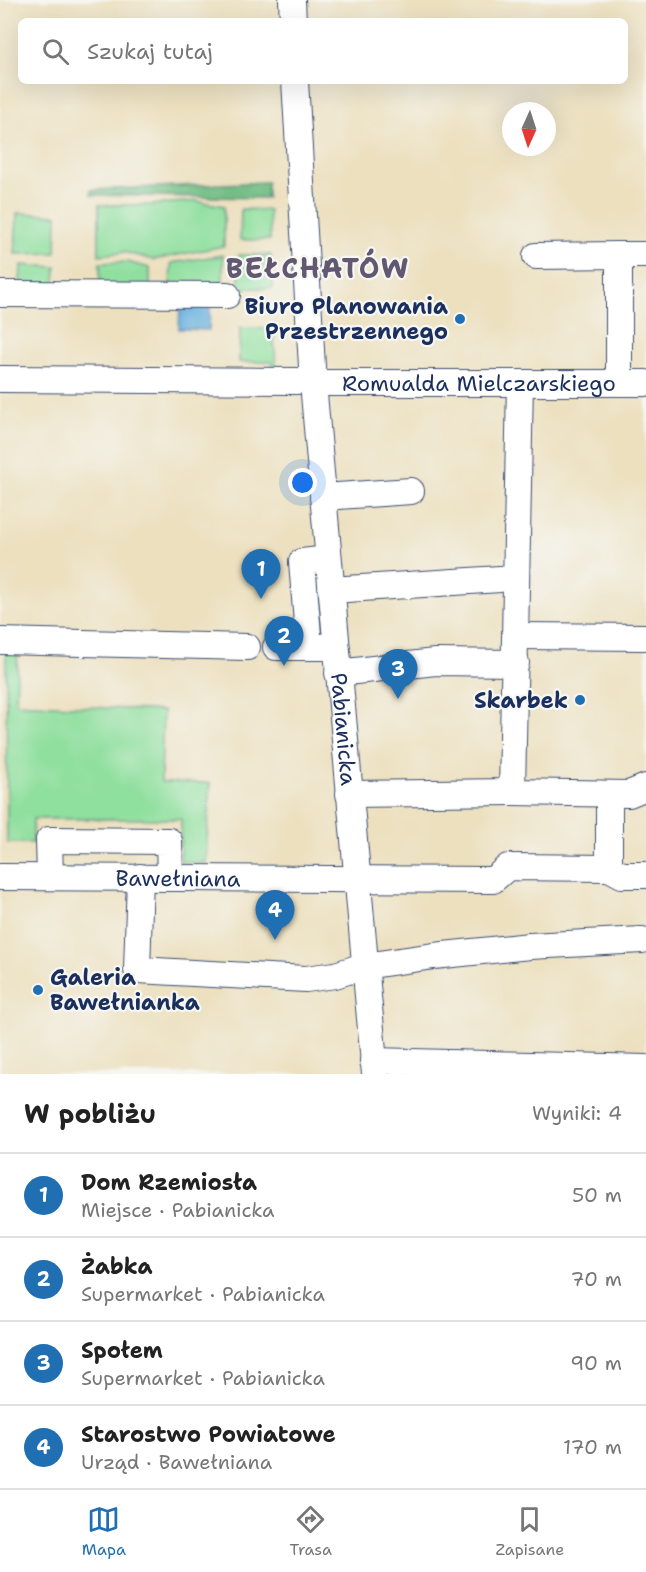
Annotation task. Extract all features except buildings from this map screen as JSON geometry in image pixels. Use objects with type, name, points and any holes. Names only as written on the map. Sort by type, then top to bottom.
[{"type":"street","points":[[292,0],[293,18]]},
{"type":"street","name":"Pabianicka","points":[[295,84],[296,382],[323,497],[374,1067]]},
{"type":"street","points":[[619,255],[619,383]]},
{"type":"street","points":[[536,256],[646,255]]},
{"type":"street","points":[[0,294],[227,295]]},
{"type":"street","name":"Romualda Mielczarskiego","points":[[0,379],[646,383]]},
{"type":"street","points":[[512,792],[516,663],[516,494],[520,383]]},
{"type":"street","points":[[323,497],[411,491]]},
{"type":"street","points":[[309,647],[302,562],[328,559]]},
{"type":"street","points":[[331,590],[500,579]]},
{"type":"street","points":[[516,636],[646,637]]},
{"type":"street","points":[[0,641],[247,647]]},
{"type":"street","points":[[276,647],[336,646]]},
{"type":"street","points":[[338,673],[435,662],[516,663]]},
{"type":"street","points":[[349,794],[512,792],[629,795],[646,787]]},
{"type":"street","points":[[609,794],[609,868]]},
{"type":"street","points":[[50,876],[49,840],[104,840],[169,841],[170,877]]},
{"type":"street","name":"Bawełniana","points":[[0,877],[493,880],[508,867],[609,868],[622,875],[646,875]]},
{"type":"street","points":[[140,877],[137,970],[306,979],[334,975],[364,966],[530,946],[642,940]]},
{"type":"street","points":[[374,1067],[646,1068]]},
{"type":"green space","points":[[267,182],[267,198],[91,195],[91,190]]},
{"type":"green space","points":[[196,201],[224,206],[224,246],[153,260],[125,252],[99,255],[99,205],[151,205]]},
{"type":"green space","points":[[241,209],[269,210],[270,240],[240,240]]},
{"type":"green space","points":[[17,213],[57,215],[56,253],[15,254]]},
{"type":"green space","points":[[223,255],[223,285],[170,287],[171,263]]},
{"type":"green space","points":[[239,255],[271,255],[273,288],[239,288]]},
{"type":"green space","points":[[127,262],[150,268],[150,287],[100,286],[100,263]]},
{"type":"green space","points":[[21,265],[56,267],[55,284],[20,284]]},
{"type":"green space","points":[[240,328],[273,329],[277,375],[273,375],[272,362],[239,362]]},
{"type":"green space","points":[[18,646],[16,703],[163,711],[161,782],[210,783],[206,863],[180,862],[181,819],[33,819],[33,843],[7,843],[6,647]]},
{"type":"water","points":[[180,305],[210,306],[209,330],[179,329]]},
{"type":"place","name":"Biuro Planowania Przestrzennego","points":[[460,319]]},
{"type":"place","name":"Dom Rzemiosła","points":[[261,599]]},
{"type":"place","name":"Żabka","points":[[284,666]]},
{"type":"place","name":"Społem","points":[[398,699]]},
{"type":"place","name":"Skarbek","points":[[580,700]]},
{"type":"place","name":"Starostwo Powiatowe","points":[[275,940]]},
{"type":"place","name":"Galeria Bawełnianka","points":[[38,990]]},
{"type":"district","name":"BEŁCHATÓW","points":[[318,268]]}]
